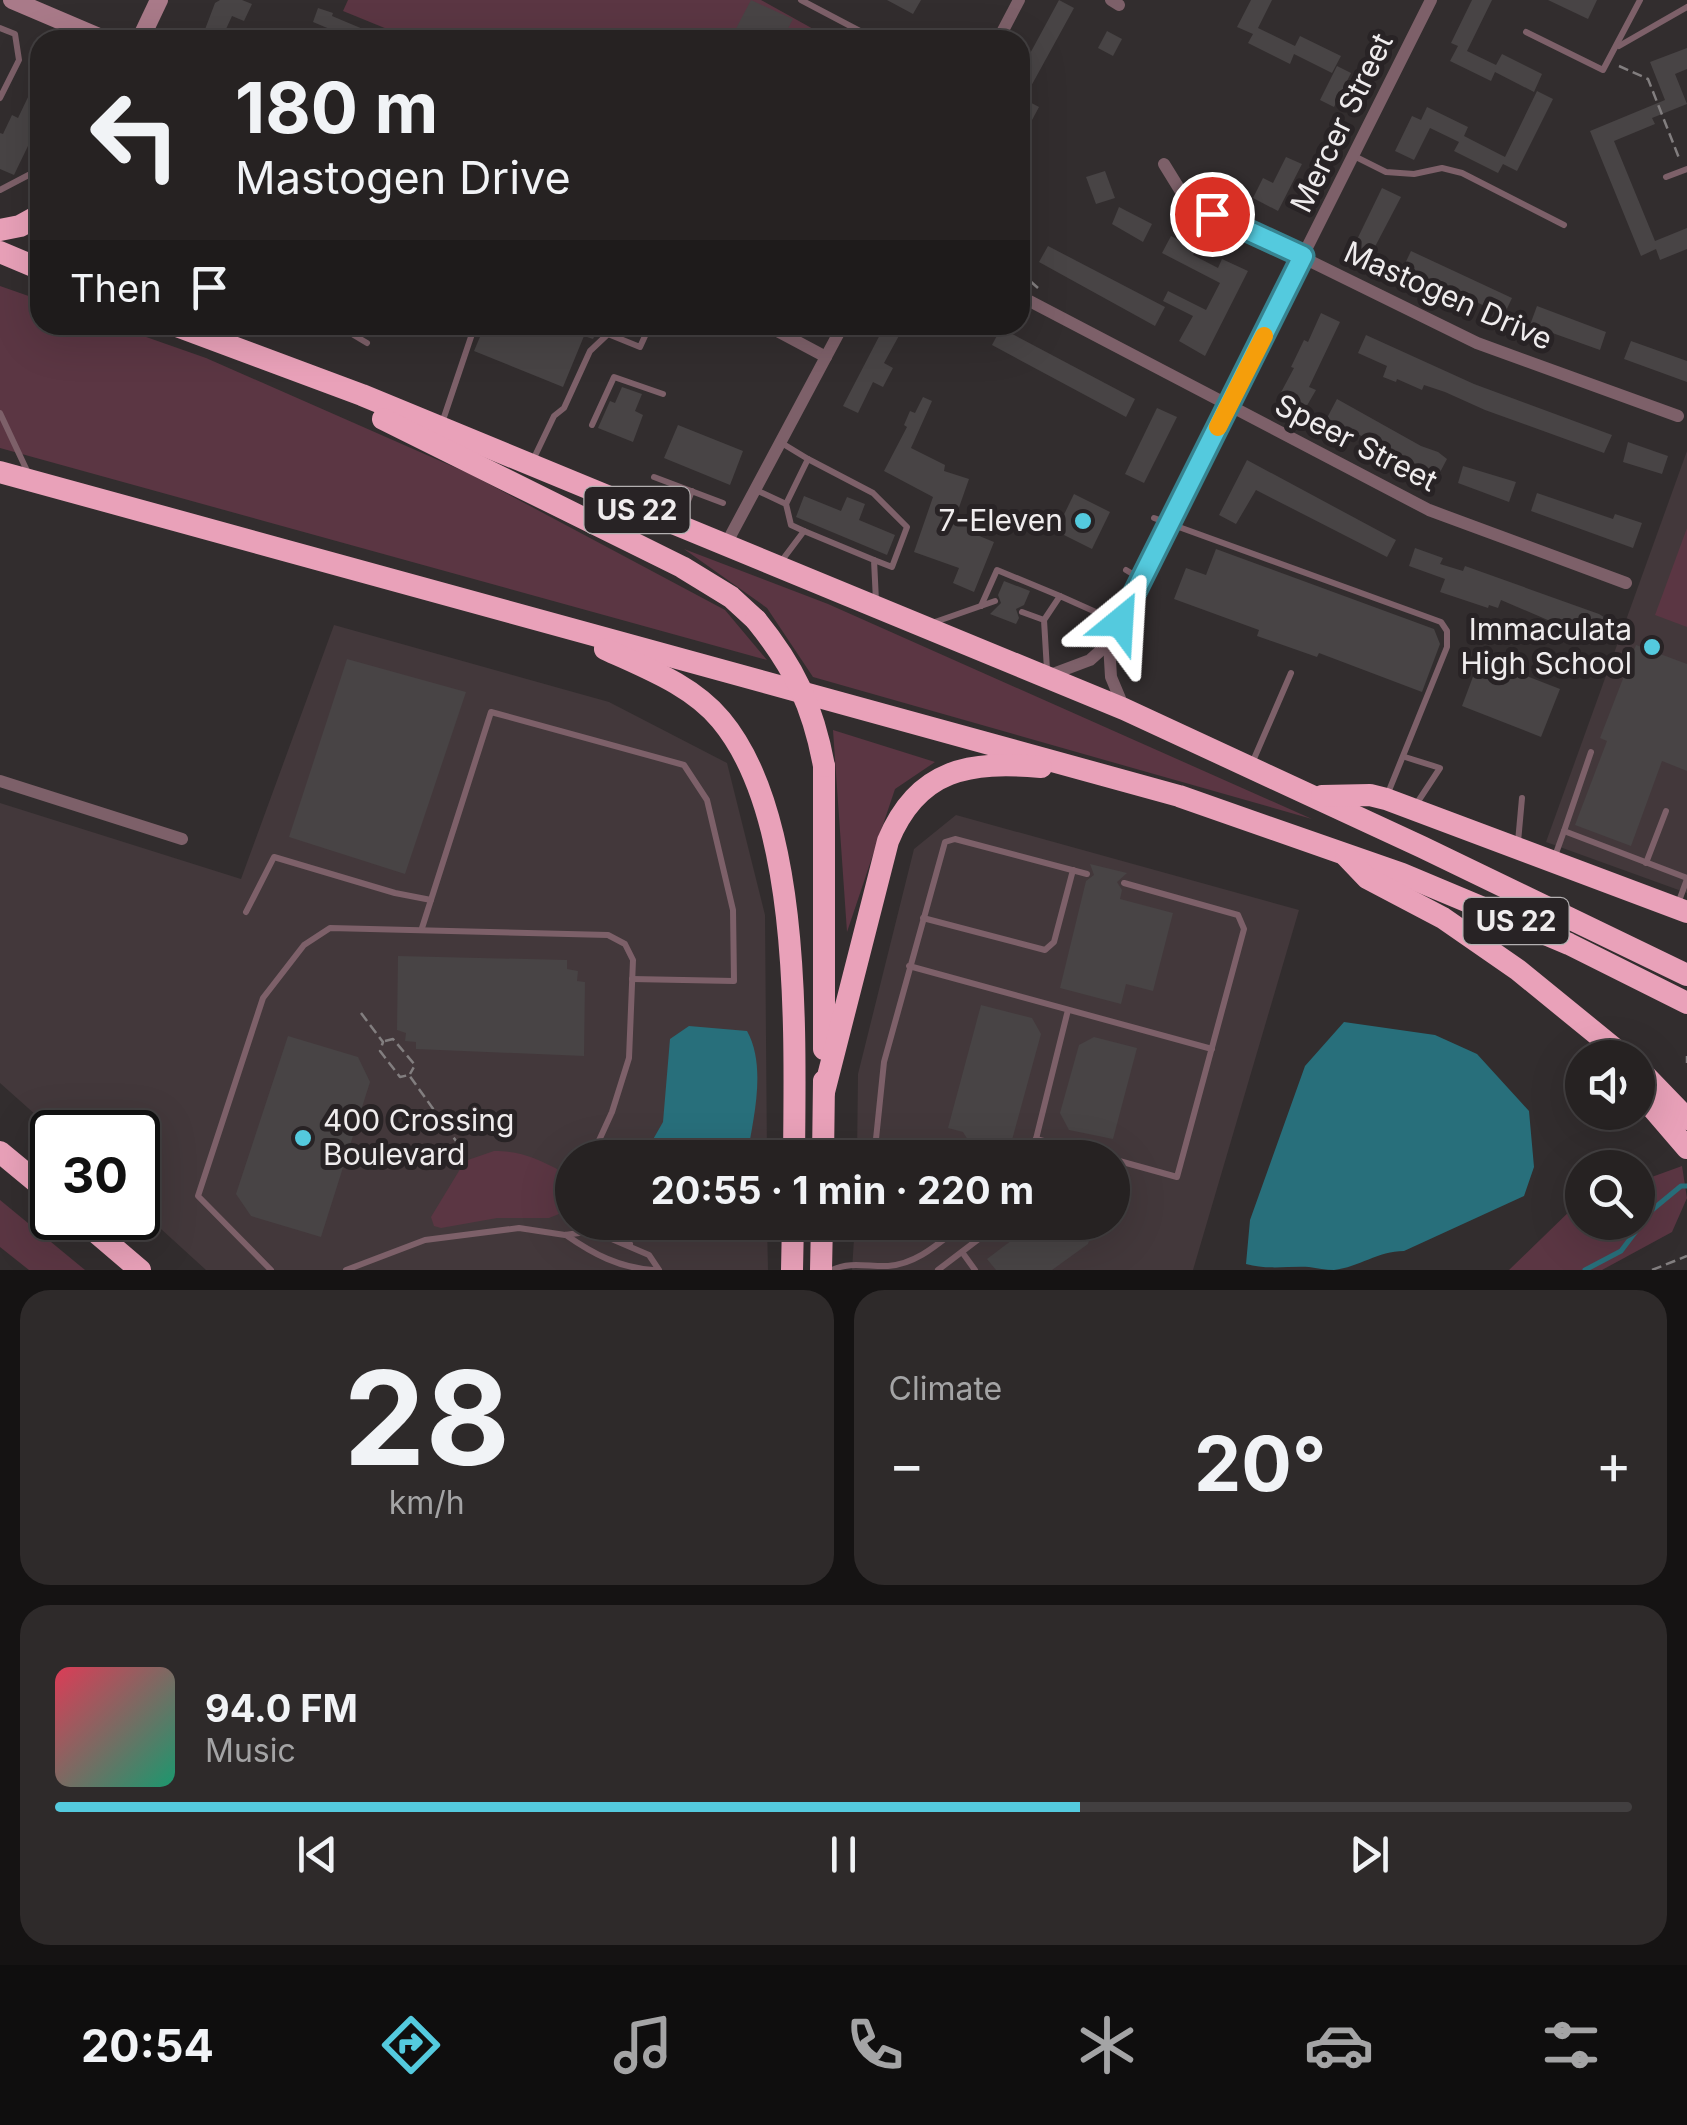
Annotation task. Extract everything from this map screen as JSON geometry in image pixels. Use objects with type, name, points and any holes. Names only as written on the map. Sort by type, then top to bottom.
[{"type":"highway","points":[[0,230],[30,220]]},
{"type":"highway","points":[[0,252],[30,265]]},
{"type":"highway","name":"US 22","points":[[200,335],[440,428],[1124,709],[1687,975]]},
{"type":"highway","points":[[226,345],[682,567],[730,597],[756,620],[793,670],[812,713],[824,766],[823,1140]]},
{"type":"highway","name":"US 22","points":[[0,472],[1179,796],[1340,850],[1569,944],[1687,1003]]},
{"type":"highway","points":[[548,622],[692,692],[720,718],[746,753],[763,795],[783,890],[793,1001],[794,1140]]},
{"type":"highway","points":[[824,1092],[888,841],[910,800],[947,774],[968,767],[1000,764],[1094,772]]},
{"type":"highway","points":[[1313,796],[1370,795],[1386,799],[1682,910]]},
{"type":"highway","points":[[1340,850],[1367,878],[1470,936],[1534,982],[1603,1040]]},
{"type":"highway","points":[[1589,1029],[1597,1040]]},
{"type":"highway","points":[[1655,1086],[1687,1119]]},
{"type":"highway","points":[[1655,1111],[1687,1148]]},
{"type":"highway","points":[[0,1152],[30,1177]]},
{"type":"highway","points":[[105,1240],[140,1270]]},
{"type":"highway","points":[[792,1270],[793,1240]]},
{"type":"highway","points":[[821,1270],[822,1240]]},
{"type":"street","points":[[12,0],[84,30]]},
{"type":"street","points":[[144,30],[158,0]]},
{"type":"street","points":[[1003,30],[1019,0]]},
{"type":"street","name":"Mercer Street","points":[[1109,643],[1430,0]]},
{"type":"street","points":[[69,23],[76,30]]},
{"type":"street","name":"Mastogen Drive","points":[[1164,164],[1180,190],[1196,203],[1477,343],[1678,416]]},
{"type":"street","name":"Speer Street","points":[[1030,301],[1429,510],[1626,583]]},
{"type":"street","points":[[785,335],[826,357]]},
{"type":"street","points":[[725,546],[838,335]]},
{"type":"street","points":[[1047,676],[1090,660],[1109,643]]},
{"type":"street","points":[[1109,643],[1112,677],[1124,709]]},
{"type":"street","points":[[0,781],[182,839]]},
{"type":"lane","points":[[801,0],[858,30]]},
{"type":"lane","points":[[1526,32],[1604,70],[1640,0]]},
{"type":"lane","points":[[1615,48],[1685,3]]},
{"type":"lane","points":[[0,28],[15,34],[18,60],[0,98]]},
{"type":"lane","points":[[1353,156],[1386,172],[1414,174],[1442,168],[1462,173],[1564,224]]},
{"type":"lane","points":[[1666,177],[1685,170]]},
{"type":"lane","points":[[0,190],[30,174]]},
{"type":"lane","points":[[354,335],[367,343]]},
{"type":"lane","points":[[440,428],[472,335]]},
{"type":"lane","points":[[530,465],[554,416],[564,408],[590,351],[607,335]]},
{"type":"lane","points":[[610,335],[640,347],[645,335]]},
{"type":"lane","points":[[592,425],[614,378],[663,394]]},
{"type":"lane","points":[[0,413],[32,480]]},
{"type":"lane","points":[[780,442],[873,493],[907,527],[892,567],[791,525],[786,504],[808,459]]},
{"type":"lane","points":[[654,477],[723,503]]},
{"type":"lane","points":[[755,490],[786,504]]},
{"type":"lane","points":[[678,527],[692,491]]},
{"type":"lane","points":[[1154,518],[1440,622],[1447,631],[1447,646],[1386,799]]},
{"type":"lane","points":[[777,567],[804,531]]},
{"type":"lane","points":[[874,560],[876,608]]},
{"type":"lane","points":[[982,606],[997,570],[1120,622]]},
{"type":"lane","points":[[1126,570],[1142,579]]},
{"type":"lane","points":[[1047,676],[1044,620],[1060,596]]},
{"type":"lane","points":[[924,627],[995,602]]},
{"type":"lane","points":[[1022,612],[1044,620]]},
{"type":"lane","points":[[1250,766],[1291,672]]},
{"type":"lane","points":[[422,928],[491,712],[684,765],[707,800],[733,910],[734,981],[632,979]]},
{"type":"lane","points":[[1552,862],[1591,752]]},
{"type":"lane","points":[[1405,757],[1440,768],[1414,808]]},
{"type":"lane","points":[[1517,848],[1522,798]]},
{"type":"lane","points":[[1646,863],[1666,810]]},
{"type":"lane","points":[[1564,831],[1687,879],[1682,910]]},
{"type":"lane","points":[[876,1139],[884,1062],[942,848],[950,840],[1087,874]]},
{"type":"lane","points":[[246,912],[274,857],[431,900]]},
{"type":"lane","points":[[923,918],[1044,950],[1054,942],[1073,870]]},
{"type":"lane","points":[[1124,883],[1242,918],[1244,930],[1177,1176],[1130,1163]]},
{"type":"lane","points":[[271,1270],[198,1196],[263,998],[304,945],[330,928],[608,935],[626,944],[632,979],[629,1058],[599,1140]]},
{"type":"lane","points":[[909,966],[1212,1049]]},
{"type":"lane","points":[[1040,1140],[1036,1139],[1068,1010]]},
{"type":"lane","points":[[346,1270],[425,1240],[519,1228],[555,1233]]},
{"type":"lane","points":[[573,1240],[592,1254],[632,1269],[656,1270],[649,1255],[617,1240]]},
{"type":"lane","points":[[626,1240],[630,1245]]},
{"type":"lane","points":[[832,1270],[842,1265],[906,1263],[943,1240]]},
{"type":"lane","points":[[938,1270],[978,1240]]},
{"type":"lane","points":[[962,1252],[974,1270]]},
{"type":"path","points":[[1608,61],[1648,79],[1685,170]]},
{"type":"path","points":[[1030,281],[1038,288]]},
{"type":"path","points":[[362,1012],[384,1042]]},
{"type":"path","points":[[384,1042],[393,1040],[415,1065],[409,1076]]},
{"type":"path","points":[[384,1042],[380,1051],[400,1077],[409,1076]]},
{"type":"path","points":[[1687,1056],[1687,1064]]},
{"type":"path","points":[[409,1076],[456,1140]]},
{"type":"path","points":[[1652,1270],[1687,1256]]},
{"type":"shaded area","points":[[348,0],[761,0],[815,30],[390,30],[343,11]]},
{"type":"shaded area","points":[[0,286],[30,296],[30,335],[140,335],[206,358],[470,474],[725,610],[767,660],[0,448]]},
{"type":"shaded area","name":"Immaculata High School","points":[[1687,451],[1687,893],[1546,842]]},
{"type":"shaded area","points":[[1687,528],[1687,627],[1655,615]]},
{"type":"shaded area","points":[[684,549],[828,604],[1312,819],[813,677],[767,608]]},
{"type":"shaded area","points":[[334,625],[609,702],[727,763],[765,915],[767,1140],[555,1140],[555,1240],[767,1240],[768,1270],[206,1270],[160,1228],[160,1110],[30,1110],[0,1083],[0,803],[241,879]]},
{"type":"shaded area","points":[[833,730],[935,762],[895,789],[847,932]]},
{"type":"shaded area","points":[[956,815],[1299,910],[1193,1270],[852,1270],[854,1240],[1130,1240],[1130,1140],[857,1140],[858,1074],[914,849]]},
{"type":"shaded area","points":[[494,1151],[512,1152],[555,1168],[555,1216],[434,1226],[431,1217],[465,1161]]},
{"type":"shaded area","points":[[1682,1166],[1687,1198],[1672,1232],[1602,1270],[1509,1270],[1565,1216],[1565,1240],[1655,1240],[1655,1176]]},
{"type":"shaded area","points":[[0,1200],[30,1225],[30,1240],[49,1240],[85,1270],[29,1270],[0,1247]]},
{"type":"water","points":[[1344,1022],[1435,1035],[1477,1054],[1529,1111],[1534,1167],[1524,1196],[1404,1251],[1343,1268],[1246,1264],[1250,1220],[1305,1066]]},
{"type":"water","points":[[689,1026],[747,1031],[757,1077],[750,1140],[653,1140],[663,1122],[670,1039]]},
{"type":"building","points":[[242,0],[252,4],[244,21],[232,16],[226,30],[205,30],[215,3]]},
{"type":"building","points":[[751,0],[793,19],[787,30],[735,30]]},
{"type":"building","points":[[887,0],[921,0],[913,14]]},
{"type":"building","points":[[1059,0],[1074,8],[1030,88],[1030,54]]},
{"type":"building","points":[[1251,0],[1272,0],[1258,28],[1295,46],[1300,36],[1341,56],[1332,73],[1294,54],[1290,64],[1248,43],[1253,34],[1237,27]]},
{"type":"building","points":[[1472,0],[1492,0],[1467,51],[1496,65],[1502,54],[1542,74],[1534,92],[1495,72],[1491,81],[1450,61],[1458,46],[1451,43]]},
{"type":"building","points":[[1548,0],[1597,0],[1588,19]]},
{"type":"building","points":[[318,8],[365,30],[332,30],[313,22]]},
{"type":"building","points":[[1107,31],[1122,39],[1113,56],[1098,48]]},
{"type":"building","points":[[1687,48],[1687,69],[1675,74],[1687,104],[1652,118],[1655,124],[1614,141],[1655,241],[1687,228],[1687,249],[1660,260],[1656,249],[1641,256],[1590,131],[1665,100],[1650,62]]},
{"type":"building","points":[[1337,66],[1351,73],[1334,107],[1320,100]]},
{"type":"building","points":[[1537,91],[1553,99],[1517,171],[1503,164],[1498,173],[1454,151],[1459,142],[1430,128],[1414,160],[1395,151],[1412,116],[1421,120],[1427,107],[1468,127],[1464,136],[1505,157]]},
{"type":"building","points":[[30,93],[30,142],[14,175],[0,169],[0,133],[3,134],[12,115],[18,118]]},
{"type":"building","points":[[1030,102],[1039,107],[1030,121]]},
{"type":"building","points":[[1286,157],[1302,164],[1278,211],[1253,198],[1263,178],[1273,183]]},
{"type":"building","points":[[1105,171],[1115,198],[1096,204],[1086,177]]},
{"type":"building","points":[[1382,188],[1401,197],[1367,262],[1350,254]]},
{"type":"building","points":[[1119,207],[1152,224],[1143,242],[1112,224]]},
{"type":"building","points":[[1171,236],[1196,249],[1193,255],[1218,268],[1222,259],[1248,271],[1205,356],[1179,341],[1193,316],[1163,301],[1168,291],[1206,310],[1220,283],[1162,253]]},
{"type":"building","points":[[1048,246],[1165,307],[1155,326],[1039,262]]},
{"type":"building","points":[[1411,251],[1512,298],[1504,315],[1403,268]]},
{"type":"building","points":[[1537,306],[1606,332],[1600,350],[1530,325]]},
{"type":"building","points":[[1321,313],[1340,322],[1309,387],[1316,390],[1305,409],[1279,396]]},
{"type":"building","points":[[481,335],[595,335],[593,339],[584,336],[563,387],[474,351]]},
{"type":"building","points":[[880,335],[899,335],[884,363],[893,368],[883,387],[873,382],[858,413],[843,406]]},
{"type":"building","points":[[997,335],[1014,335],[1135,399],[1126,417],[992,345]]},
{"type":"building","points":[[1366,335],[1474,384],[1612,435],[1604,453],[1445,392],[1424,385],[1422,390],[1383,377],[1387,366],[1358,353]]},
{"type":"building","points":[[1631,341],[1687,361],[1687,382],[1624,359]]},
{"type":"building","points":[[622,387],[642,394],[635,411],[643,415],[633,442],[598,428],[610,401],[615,403]]},
{"type":"building","points":[[923,397],[932,401],[911,448],[945,465],[944,471],[969,479],[956,516],[971,521],[967,531],[994,542],[974,592],[953,583],[959,568],[914,552],[933,497],[884,471],[907,427],[904,425],[910,411],[915,413]]},
{"type":"building","points":[[1337,399],[1438,452],[1447,459],[1438,476],[1327,418]]},
{"type":"building","points":[[1157,408],[1177,417],[1144,483],[1125,474]]},
{"type":"building","points":[[678,425],[743,451],[730,485],[664,458]]},
{"type":"building","points":[[1628,442],[1668,456],[1662,474],[1623,462]]},
{"type":"building","points":[[1247,460],[1396,540],[1387,557],[1256,490],[1236,524],[1219,515]]},
{"type":"building","points":[[1463,466],[1516,482],[1509,502],[1458,483]]},
{"type":"building","points":[[1537,493],[1613,519],[1615,514],[1642,523],[1633,548],[1531,511]]},
{"type":"building","name":"7-Eleven","points":[[1074,494],[1110,512],[1092,549],[1056,531]]},
{"type":"building","points":[[804,496],[841,511],[847,497],[865,504],[859,520],[895,535],[887,555],[796,517]]},
{"type":"building","points":[[1415,548],[1443,558],[1440,564],[1463,571],[1465,566],[1599,614],[1607,619],[1601,637],[1557,624],[1501,600],[1498,608],[1488,608],[1440,592],[1445,579],[1409,566]]},
{"type":"building","points":[[1216,549],[1434,629],[1440,644],[1422,692],[1319,653],[1317,657],[1257,636],[1259,630],[1174,599],[1186,568],[1206,575]]},
{"type":"building","points":[[1004,581],[1030,591],[1024,605],[1016,609],[1016,624],[990,614],[1001,603],[998,595]]},
{"type":"building","points":[[1636,645],[1687,664],[1687,771],[1662,761],[1631,846],[1575,825],[1607,741],[1600,738]]},
{"type":"building","points":[[1480,658],[1560,689],[1541,737],[1462,706]]},
{"type":"building","points":[[347,659],[466,692],[405,874],[289,837]]},
{"type":"building","points":[[1090,864],[1127,873],[1117,882],[1122,890],[1120,899],[1173,913],[1153,991],[1126,984],[1121,1004],[1060,988],[1086,881],[1094,875]]},
{"type":"building","points":[[398,956],[567,960],[567,969],[578,971],[577,981],[585,982],[584,1056],[416,1049],[416,1042],[405,1041],[406,1033],[397,1030]]},
{"type":"building","points":[[981,1005],[1032,1018],[1041,1034],[1012,1140],[968,1140],[963,1132],[948,1128]]},
{"type":"building","name":"400 Crossing Boulevard","points":[[288,1036],[358,1057],[370,1082],[321,1237],[251,1216],[236,1194]]},
{"type":"building","points":[[1094,1037],[1137,1048],[1113,1139],[1069,1130],[1060,1113],[1079,1045]]},
{"type":"building","points":[[1012,1240],[1089,1240],[1052,1270],[996,1270],[987,1259]]},
{"type":"waterway","points":[[1585,1270],[1621,1251],[1652,1210],[1681,1186],[1687,1186]]},
{"type":"slow traffic","points":[[1218,427],[1264,336]]},
{"type":"place","name":"7-Eleven","points":[[1083,521]]},
{"type":"place","name":"Immaculata High School","points":[[1652,647]]},
{"type":"place","name":"400 Crossing Boulevard","points":[[303,1138]]},
{"type":"route","points":[[1120,622],[1303,256],[1212,214]]}]
